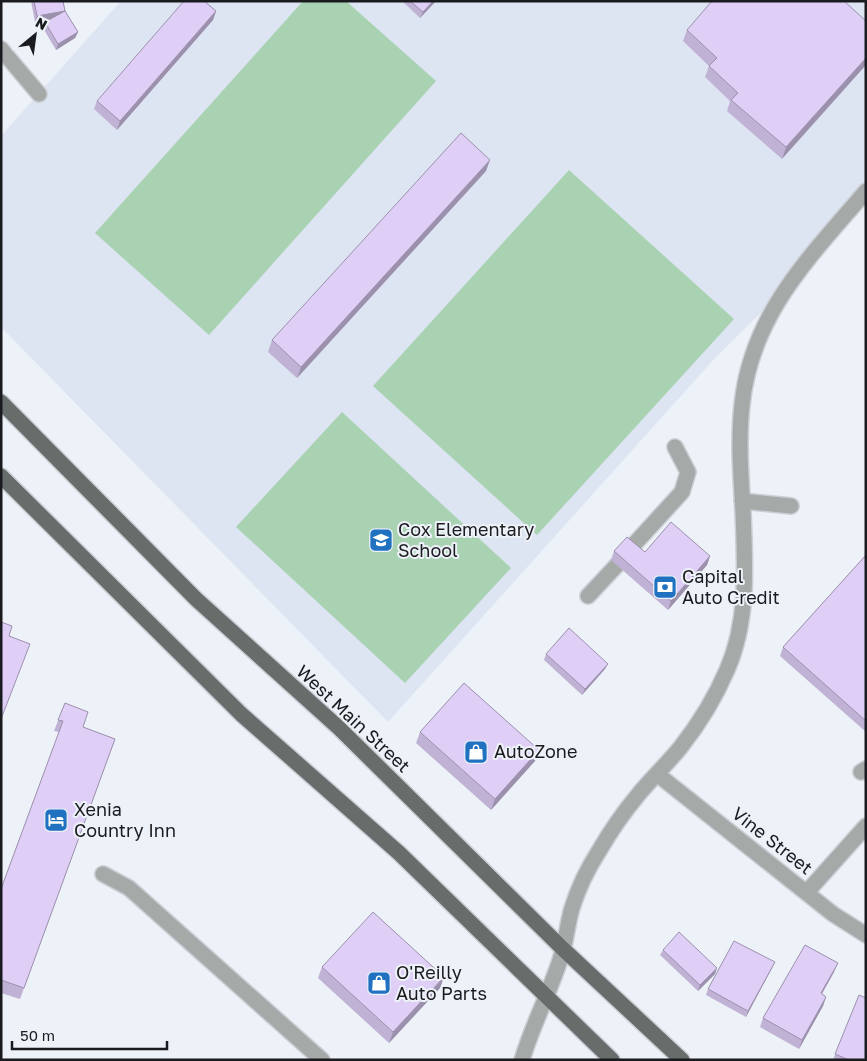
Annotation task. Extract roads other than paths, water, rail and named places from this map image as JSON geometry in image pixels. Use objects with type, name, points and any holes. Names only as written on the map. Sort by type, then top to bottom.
[{"type":"main road","name":"West Main Street","points":[[1,402],[196,599],[339,728],[563,949],[682,1060]]},
{"type":"main road","points":[[1,476],[241,714],[398,853],[612,1060]]},
{"type":"street","points":[[1,49],[39,94]]},
{"type":"street","points":[[522,1060],[563,949],[573,907],[585,875],[596,854],[637,796],[697,726],[708,709],[730,661],[738,637],[744,600],[745,562],[740,441],[742,404],[750,364],[760,334],[784,290],[866,191]]},
{"type":"street","points":[[629,550],[682,492],[688,472],[675,447]]},
{"type":"street","points":[[742,501],[791,506]]},
{"type":"street","points":[[588,596],[617,565]]},
{"type":"street","name":"Vine Street","points":[[657,774],[833,914],[866,935]]},
{"type":"street","points":[[807,892],[866,826]]},
{"type":"street","points":[[103,874],[129,888],[322,1060]]},
{"type":"place","name":"Cox Elementary School","points":[[381,540]]},
{"type":"place","name":"Capital Auto Credit","points":[[665,587]]},
{"type":"place","name":"AutoZone","points":[[476,752]]},
{"type":"place","name":"Xenia Country Inn","points":[[56,820]]},
{"type":"place","name":"O'Reilly Auto Parts","points":[[379,983]]}]
